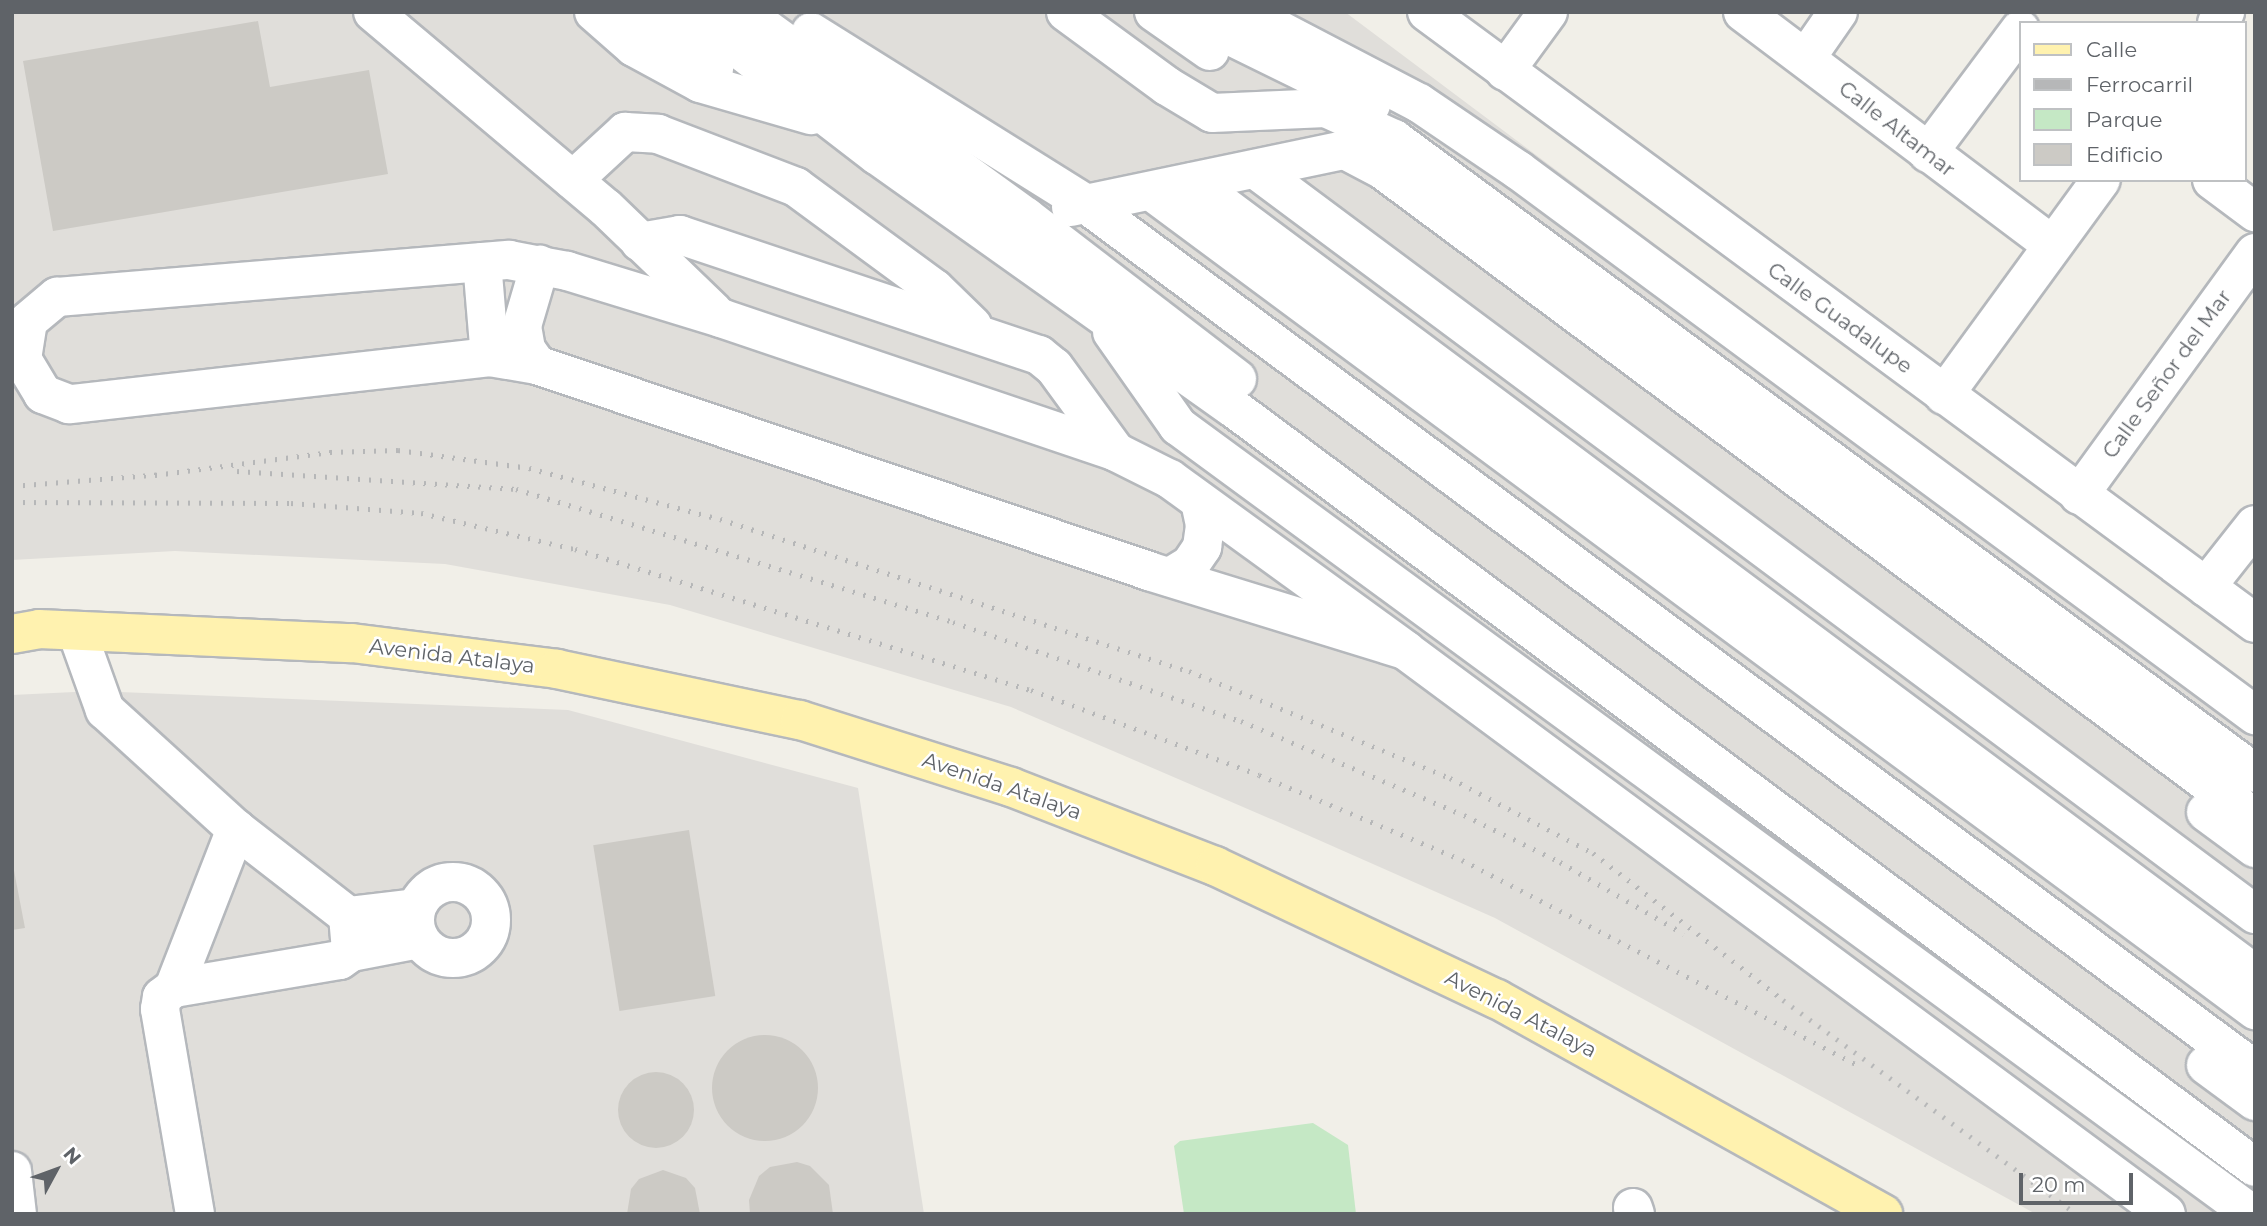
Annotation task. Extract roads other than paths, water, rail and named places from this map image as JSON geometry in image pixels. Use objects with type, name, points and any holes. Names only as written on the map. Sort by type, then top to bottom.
[{"type":"main road","name":"Avenida Atalaya","points":[[21,629],[352,643],[557,669],[800,720],[1012,787],[1215,866],[1497,999],[1883,1214]]},
{"type":"street","points":[[373,12],[573,180],[721,318]]},
{"type":"street","points":[[594,12],[634,47],[700,83],[830,120]]},
{"type":"street","points":[[640,12],[757,99]]},
{"type":"street","points":[[691,12],[830,120],[1094,307],[2255,1167]]},
{"type":"street","points":[[743,12],[1070,208],[1303,332],[2255,1040]]},
{"type":"street","points":[[1066,12],[1167,86],[1212,113],[1326,108]]},
{"type":"street","points":[[1106,12],[1182,68],[1265,111]]},
{"type":"street","points":[[1154,12],[1202,47],[1394,138],[2255,773]]},
{"type":"street","points":[[1192,12],[1212,27],[1407,122],[1508,191],[2255,743]]},
{"type":"street","points":[[1244,12],[1419,103],[1518,170],[2255,715]]},
{"type":"street","name":"Calle Guadalupe","points":[[1427,12],[2255,623]]},
{"type":"street","points":[[1505,71],[1548,12]]},
{"type":"street","name":"Calle Altamar","points":[[1743,12],[2052,245]]},
{"type":"street","points":[[1806,58],[1838,12]]},
{"type":"street","points":[[809,19],[913,113],[1070,208],[2255,1070]]},
{"type":"street","points":[[1928,153],[2018,33]]},
{"type":"street","points":[[573,180],[625,132],[658,134],[796,187],[935,289],[979,332]]},
{"type":"street","points":[[980,227],[1345,150],[1383,170],[2255,818]]},
{"type":"street","points":[[1254,169],[2255,848]]},
{"type":"street","points":[[1254,169],[2255,884]]},
{"type":"street","points":[[1254,169],[2255,914]]},
{"type":"street","points":[[1254,169],[2255,944]]},
{"type":"street","points":[[1254,169],[2255,974]]},
{"type":"street","points":[[1944,395],[2099,182]]},
{"type":"street","points":[[2215,182],[2255,212]]},
{"type":"street","points":[[1151,191],[2255,1010]]},
{"type":"street","points":[[1070,208],[2255,1101]]},
{"type":"street","points":[[1070,208],[1245,386],[2255,1136]]},
{"type":"street","points":[[640,242],[680,235],[979,332],[1039,355],[1054,367],[1116,452]]},
{"type":"street","name":"Calle Señor del Mar","points":[[2079,495],[2254,256]]},
{"type":"street","points":[[1405,650],[1170,577],[537,365],[489,357],[69,404],[43,394],[22,359],[28,321],[57,297],[509,260],[540,265],[721,318],[1116,452],[1170,480],[1405,650],[2166,1214]]},
{"type":"street","points":[[482,262],[489,357]]},
{"type":"street","points":[[537,365],[526,349],[522,327],[540,265]]},
{"type":"street","points":[[1094,307],[1178,426],[2252,1214]]},
{"type":"street","points":[[1170,577],[1191,565],[1202,547],[1205,526],[1200,502]]},
{"type":"street","points":[[2206,587],[2255,525]]},
{"type":"street","points":[[77,632],[105,710],[349,934]]},
{"type":"street","points":[[174,988],[236,829]]},
{"type":"street","points":[[349,934],[418,923]]},
{"type":"street","points":[[195,1214],[160,1009],[162,997],[174,988],[340,960],[349,934]]},
{"type":"street","points":[[12,1171],[17,1214]]},
{"type":"railway","points":[[155,475],[330,452],[398,450],[529,468],[720,519],[1189,671],[1450,778],[1593,853],[1783,1000],[2077,1214]]},
{"type":"railway","points":[[237,471],[516,489],[953,622],[1241,721],[1464,815],[1560,862],[1684,934]]},
{"type":"railway","points":[[12,486],[164,474]]},
{"type":"railway","points":[[12,502],[291,503],[421,513],[575,549],[1031,690],[1259,775],[1462,860],[1855,1064]]}]
